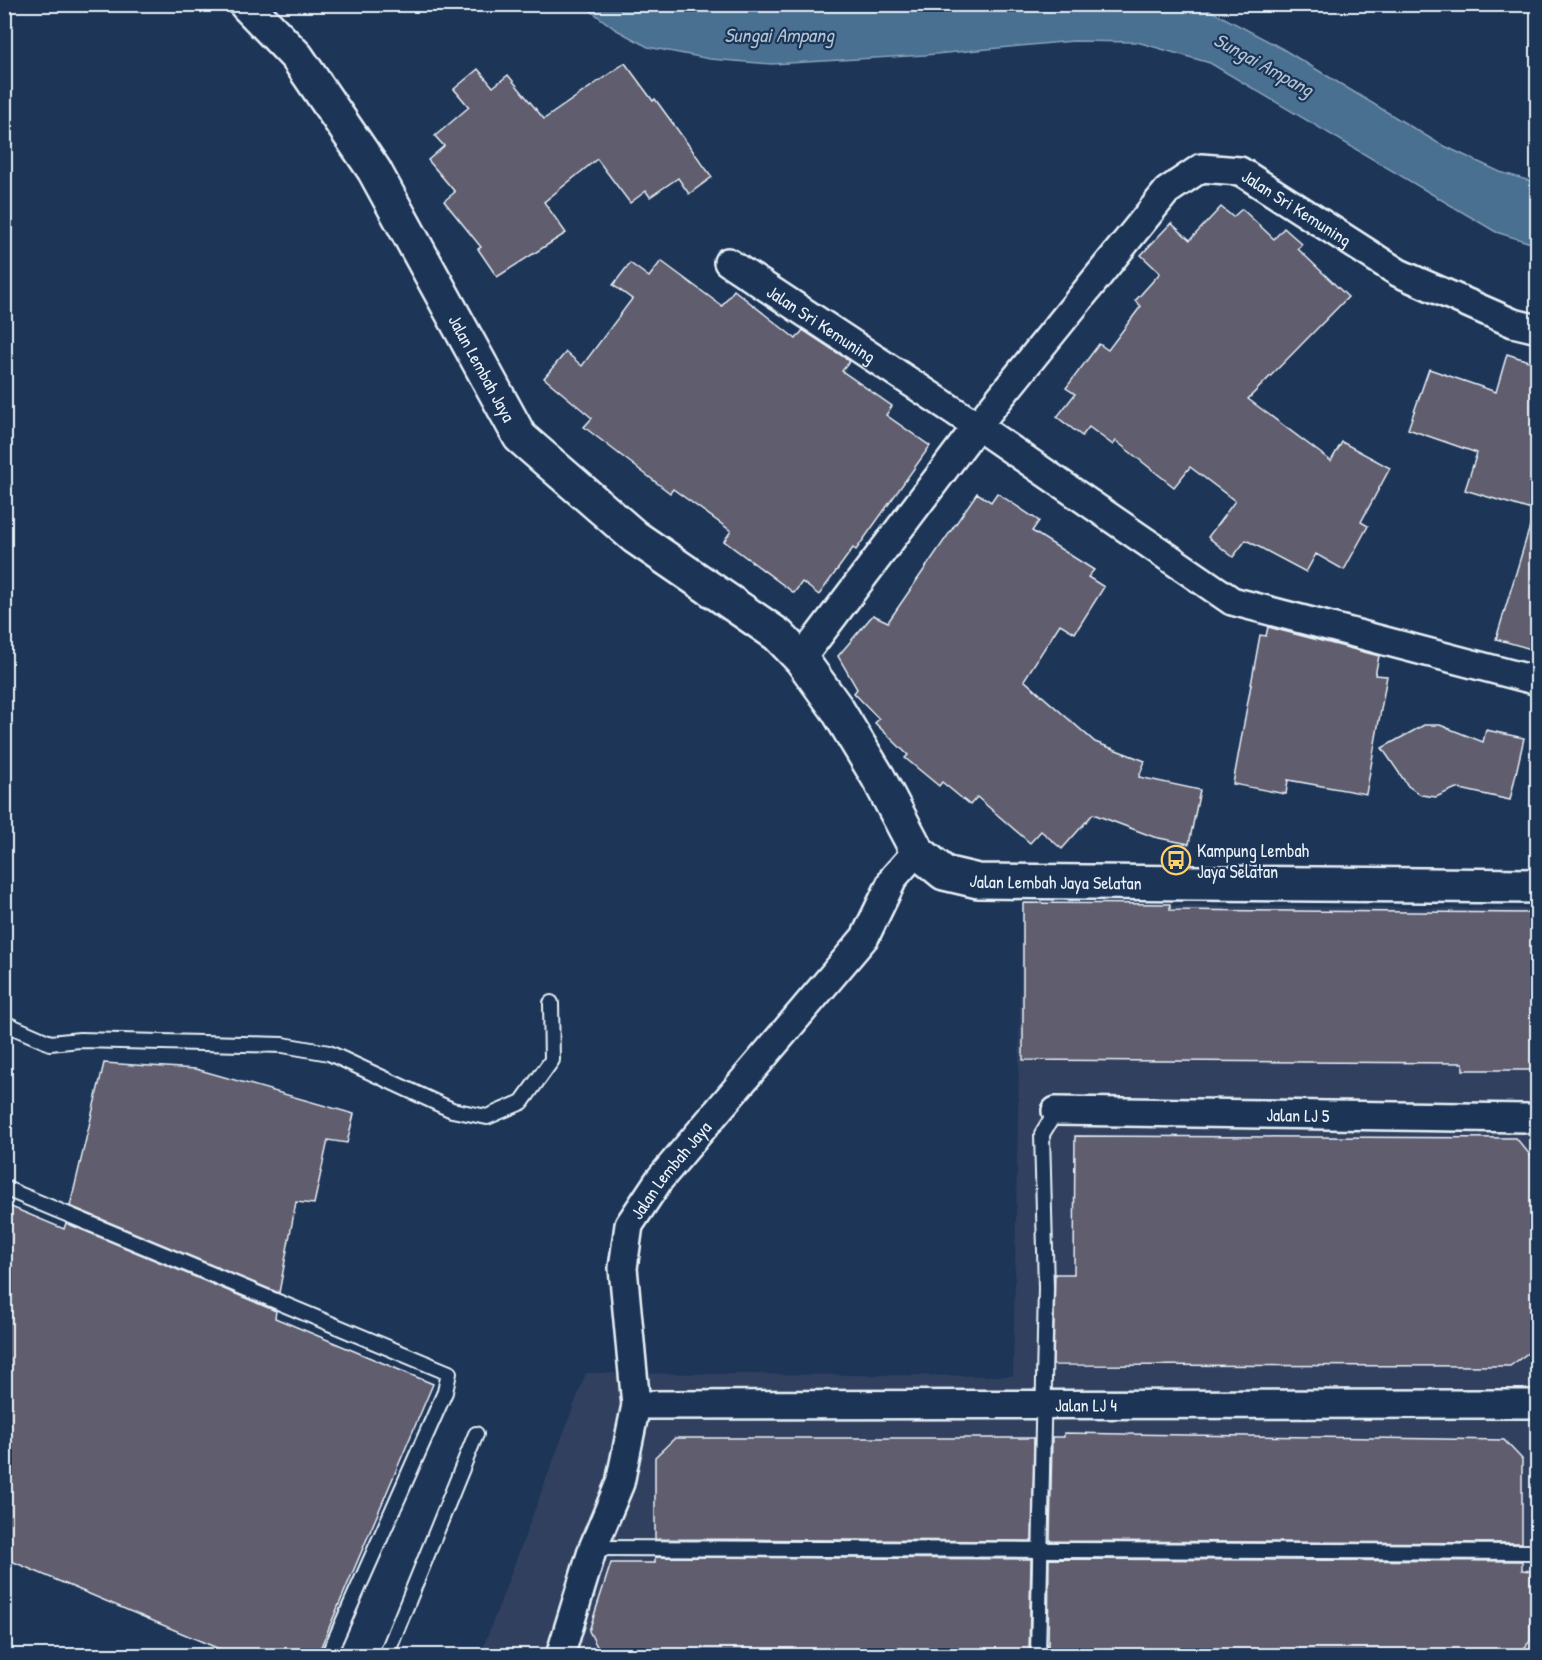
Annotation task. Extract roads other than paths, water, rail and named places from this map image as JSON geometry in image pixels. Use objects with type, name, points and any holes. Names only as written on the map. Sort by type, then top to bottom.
[{"type":"street","name":"Jalan Lembah Jaya","points":[[246,4],[297,57],[374,170],[520,437],[635,537],[778,635],[801,659]]},
{"type":"street","name":"Jalan Sri Kemuning","points":[[801,659],[977,426],[1167,191],[1202,168],[1240,171],[1399,273],[1513,324],[1538,329]]},
{"type":"street","name":"Jalan Sri Kemuning","points":[[728,262],[977,426],[1232,602],[1538,681]]},
{"type":"street","name":"Jalan Lembah Jaya Selatan","points":[[801,659],[825,690],[855,738],[917,851],[944,873],[978,881],[1538,886]]},
{"type":"street","name":"Jalan Lembah Jaya","points":[[560,1656],[593,1548],[620,1483],[636,1405],[623,1268],[629,1225],[658,1180],[865,937],[894,877],[917,851]]},
{"type":"street","name":"Jalan LJ 5","points":[[1056,1111],[1527,1118],[1538,1122]]},
{"type":"street","name":"Jalan LJ 4","points":[[636,1405],[1538,1404]]},
{"type":"lane","points":[[4,1023],[50,1043],[80,1040],[283,1045],[329,1053],[452,1110],[487,1117],[522,1102],[552,1060],[551,1003]]},
{"type":"lane","points":[[1038,1656],[1046,1288],[1042,1134],[1056,1111]]},
{"type":"lane","points":[[4,1188],[449,1373],[445,1392],[328,1656]]},
{"type":"lane","points":[[386,1656],[476,1434]]},
{"type":"lane","points":[[593,1548],[1538,1552]]},
{"type":"water","name":"Sungai Ampang","points":[[583,5],[1200,5],[1281,48],[1438,143],[1500,172],[1537,183],[1537,245],[1496,232],[1210,63],[1137,42],[1073,41],[925,55],[772,64],[710,59],[648,47],[615,29]]},
{"type":"place","name":"Kampung Lembah Jaya Selatan","points":[[1176,860]]}]
